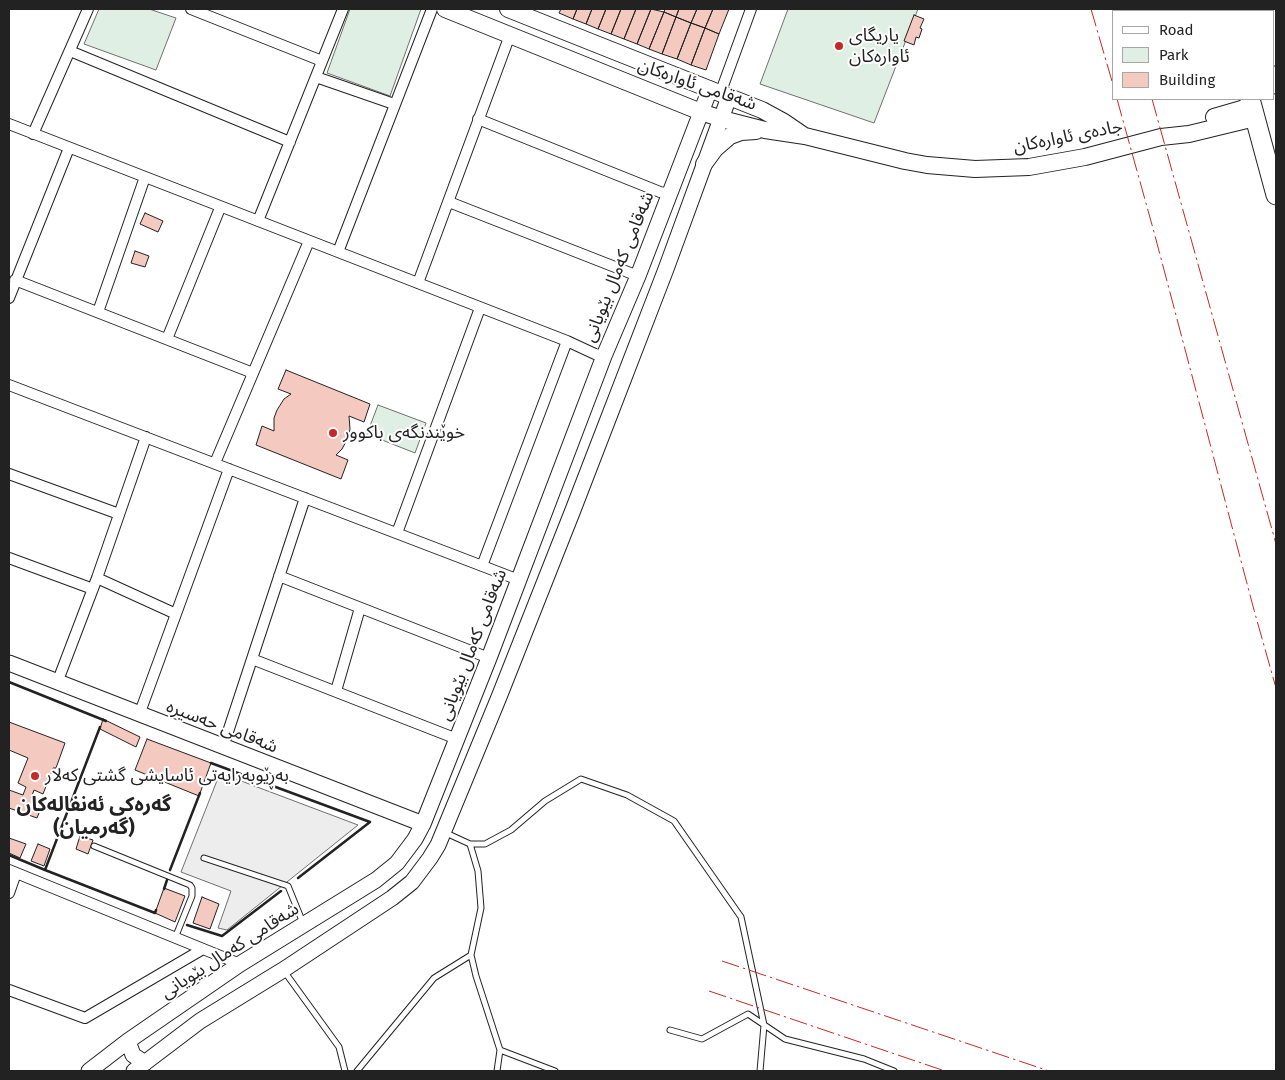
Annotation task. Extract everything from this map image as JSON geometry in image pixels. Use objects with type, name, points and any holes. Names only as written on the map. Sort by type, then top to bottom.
[{"type":"highway","points":[[1252,108],[1276,194]]},
{"type":"main road","name":"شەقامی ئاوارەکان","points":[[445,9],[701,112],[765,130],[805,136]]},
{"type":"main road","name":"شەقامی ئاوارەکان","points":[[508,9],[720,93],[773,116],[805,136]]},
{"type":"main road","name":"شەقامی کەمال بێویانی","points":[[90,1071],[128,1041],[240,964],[304,926],[389,871],[410,847],[423,824],[477,689],[604,356],[638,276],[701,112],[720,93]]},
{"type":"main road","points":[[128,1041],[140,1067],[200,1021],[284,970],[407,887],[430,858],[443,832],[500,697],[666,270],[722,119],[720,93]]},
{"type":"main road","name":"جادەی ئاوارەکان","points":[[805,136],[905,162],[949,167],[1016,168],[1067,161],[1161,138],[1186,126],[1252,108]]},
{"type":"main road","points":[[707,157],[730,136],[741,132],[765,130]]},
{"type":"main road","points":[[690,143],[707,157]]},
{"type":"main road","name":"شەقامی حەسیرە","points":[[9,663],[423,824]]},
{"type":"main road","points":[[477,689],[500,697]]},
{"type":"street","points":[[32,134],[88,9]]},
{"type":"street","points":[[191,9],[322,60]]},
{"type":"street","points":[[258,221],[343,9]]},
{"type":"street","points":[[338,252],[432,9]]},
{"type":"street","points":[[720,93],[752,9]]},
{"type":"street","points":[[418,284],[510,35]]},
{"type":"street","points":[[70,51],[290,142]]},
{"type":"street","points":[[316,77],[394,104]]},
{"type":"street","points":[[478,119],[669,194]]},
{"type":"street","points":[[9,124],[220,208],[258,221],[604,356]]},
{"type":"street","points":[[9,298],[70,148]]},
{"type":"street","points":[[98,312],[145,178]]},
{"type":"street","points":[[448,202],[638,276]]},
{"type":"street","points":[[167,339],[220,208]]},
{"type":"street","points":[[215,463],[309,241]]},
{"type":"street","points":[[15,280],[253,373]]},
{"type":"street","points":[[397,533],[480,308]]},
{"type":"street","points":[[482,566],[567,341]]},
{"type":"street","points":[[9,385],[519,580]]},
{"type":"street","points":[[57,683],[97,578],[146,437]]},
{"type":"street","points":[[139,715],[229,469]]},
{"type":"street","points":[[9,474],[119,514]]},
{"type":"street","points":[[223,747],[305,498]]},
{"type":"street","points":[[9,558],[93,589]]},
{"type":"street","points":[[279,576],[489,658]]},
{"type":"street","points":[[97,578],[176,614]]},
{"type":"street","points":[[336,691],[360,608]]},
{"type":"street","points":[[252,659],[457,739]]},
{"type":"street","points":[[9,893],[12,872],[240,964]]},
{"type":"street","points":[[9,990],[85,1018],[203,949]]},
{"type":"lane","points":[[443,832],[470,844],[485,844],[511,830],[545,801],[581,780],[627,795],[674,821],[741,917],[764,1025],[760,1071]]},
{"type":"lane","points":[[470,844],[478,871],[481,908],[470,955],[500,1050],[497,1071]]},
{"type":"lane","points":[[94,846],[190,885],[192,896],[175,938]]},
{"type":"lane","points":[[204,858],[288,886],[304,926]]},
{"type":"lane","points":[[357,1071],[434,978],[470,955]]},
{"type":"lane","points":[[284,970],[339,1047],[345,1071]]},
{"type":"lane","points":[[670,1030],[702,1039],[748,1014],[785,1038],[864,1059],[894,1071]]},
{"type":"lane","points":[[500,1050],[555,1071]]},
{"type":"green space","points":[[99,9],[149,9],[176,18],[156,70],[84,44]]},
{"type":"green space","points":[[350,9],[421,9],[390,96],[327,73]]},
{"type":"green space","name":"یاریگای ئاوارەکان","points":[[788,9],[918,9],[874,123],[760,84]]},
{"type":"green space","points":[[378,405],[426,423],[415,453],[367,434]]},
{"type":"shaded area","points":[[220,773],[358,825],[227,930],[218,928],[231,891],[181,872]]},
{"type":"building","points":[[561,9],[577,9],[573,19],[559,13]]},
{"type":"building","points":[[577,9],[592,9],[586,24],[573,19]]},
{"type":"building","points":[[592,9],[606,9],[598,29],[586,24]]},
{"type":"building","points":[[606,9],[621,9],[611,34],[598,29]]},
{"type":"building","points":[[621,9],[636,9],[624,39],[611,34]]},
{"type":"building","points":[[636,9],[651,9],[637,44],[624,39]]},
{"type":"building","points":[[651,9],[664,12],[649,49],[637,44]]},
{"type":"building","points":[[665,9],[679,9],[676,17],[664,12]]},
{"type":"building","points":[[679,9],[697,9],[691,23],[676,17]]},
{"type":"building","points":[[697,9],[713,9],[705,28],[691,23]]},
{"type":"building","points":[[713,9],[729,9],[719,34],[705,28]]},
{"type":"building","points":[[664,12],[676,17],[662,54],[649,49]]},
{"type":"building","points":[[914,15],[924,19],[920,28],[922,29],[919,38],[916,37],[914,45],[904,41]]},
{"type":"building","points":[[676,17],[691,23],[677,59],[662,54]]},
{"type":"building","points":[[691,23],[705,28],[691,65],[677,59]]},
{"type":"building","points":[[705,28],[719,34],[706,70],[691,65]]},
{"type":"building","points":[[145,213],[163,221],[158,232],[140,224]]},
{"type":"building","points":[[135,251],[149,256],[145,267],[131,263]]},
{"type":"building","points":[[286,370],[370,404],[364,422],[349,416],[350,429],[348,438],[336,455],[348,460],[341,479],[256,445],[262,426],[274,431],[274,418],[277,410],[284,399],[291,394],[278,389]]},
{"type":"building","points":[[103,719],[140,737],[136,747],[100,729]]},
{"type":"building","name":"بەڕێوبەرایەتی ئاسایشی گشتی کەلار","points":[[9,722],[65,743],[56,768],[53,768],[43,794],[34,790],[31,798],[43,803],[37,818],[9,808],[9,790],[23,795],[26,787],[18,783],[28,758],[9,750]]},
{"type":"building","points":[[147,739],[211,763],[199,796],[135,770]]},
{"type":"building","points":[[80,836],[93,840],[88,854],[76,849]]},
{"type":"building","points":[[9,838],[26,844],[20,858],[9,853]]},
{"type":"building","points":[[38,844],[50,849],[44,866],[31,861]]},
{"type":"building","points":[[164,888],[185,896],[175,922],[155,913]]},
{"type":"building","points":[[202,897],[219,904],[210,929],[193,923]]},
{"type":"wall","points":[[9,682],[106,721]]},
{"type":"wall","points":[[9,855],[45,870],[100,727]]},
{"type":"wall","points":[[211,763],[370,822],[298,878]]},
{"type":"wall","points":[[170,870],[200,793]]},
{"type":"wall","points":[[45,870],[155,913],[156,910]]},
{"type":"wall","points":[[164,889],[167,880]]},
{"type":"wall","points":[[187,925],[222,936],[281,891]]},
{"type":"power","points":[[1091,9],[1112,81]]},
{"type":"power","points":[[1117,100],[1276,688]]},
{"type":"power","points":[[1152,100],[1276,544]]},
{"type":"power","points":[[722,961],[1049,1071]]},
{"type":"power","points":[[709,991],[945,1071]]},
{"type":"place","name":"یاریگای ئاوارەکان","points":[[839,46]]},
{"type":"place","name":"خوێندنگەی باکوور","points":[[333,433]]},
{"type":"place","name":"بەڕێوبەرایەتی ئاسایشی گشتی کەلار","points":[[35,776]]},
{"type":"district","name":"گەرەکی ئەنفالەکان (گەرمیان)","points":[[94,816]]}]
